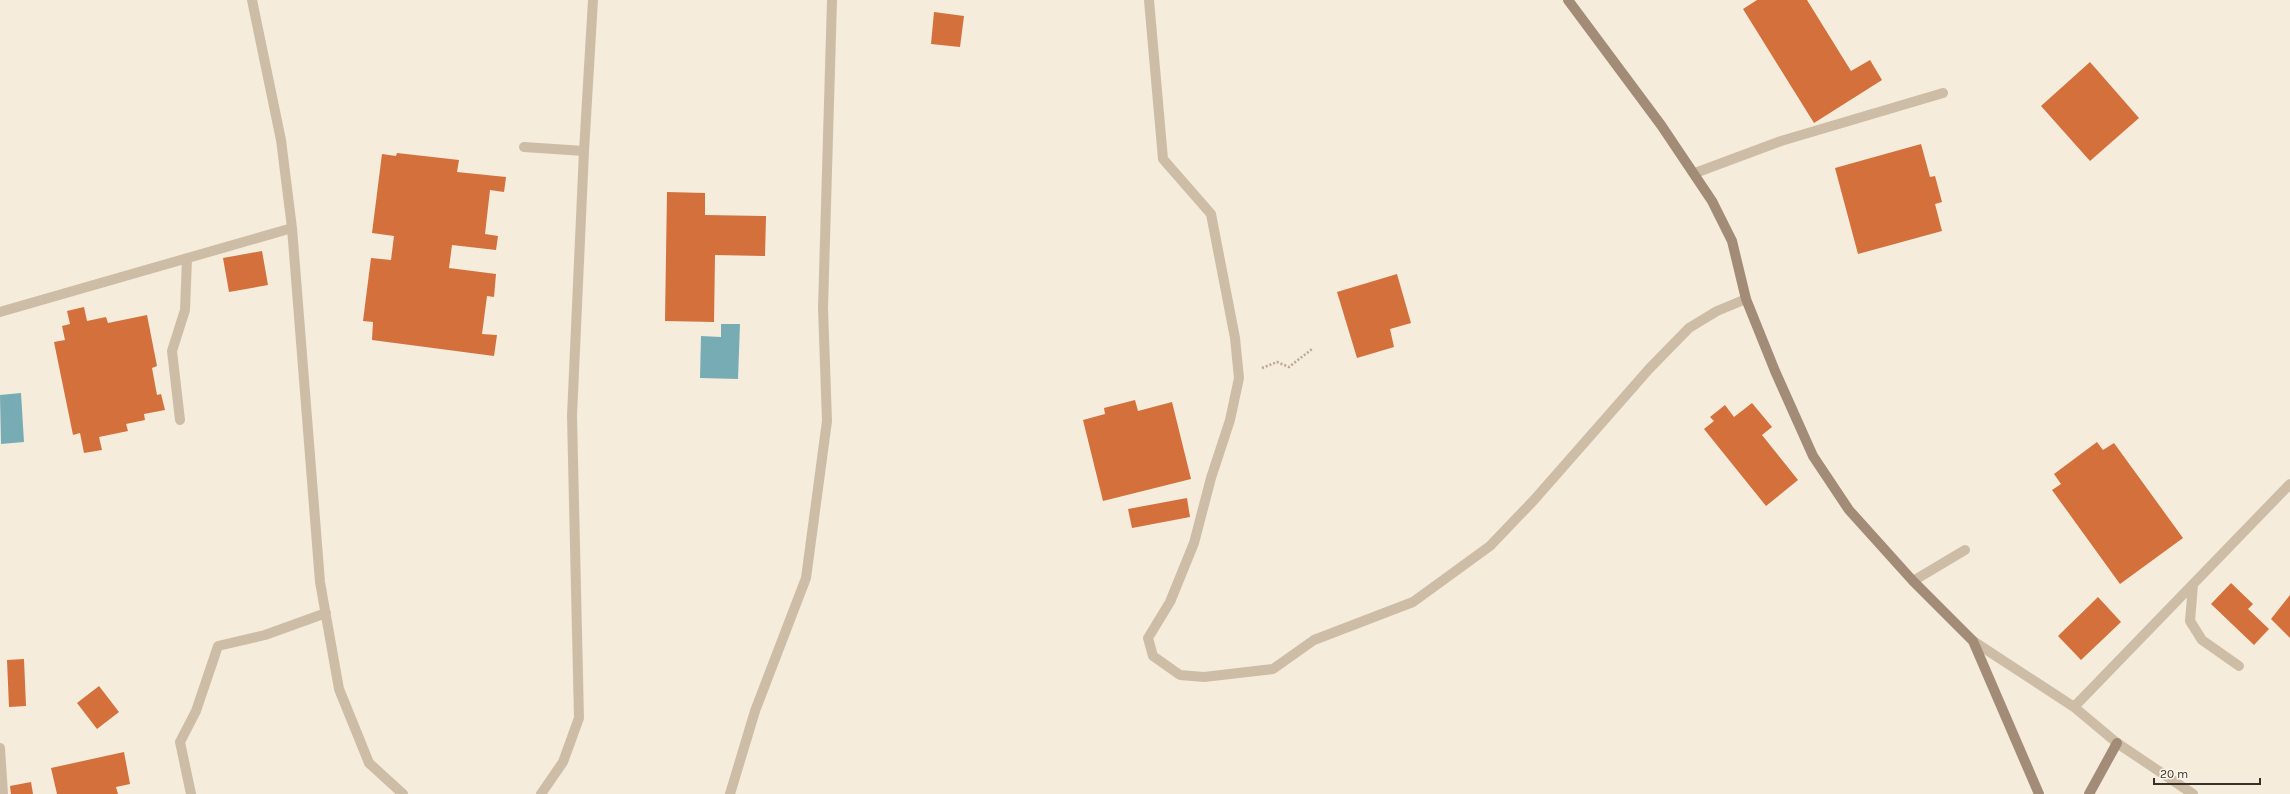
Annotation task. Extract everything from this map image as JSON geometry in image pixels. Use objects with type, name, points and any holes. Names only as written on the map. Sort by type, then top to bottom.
[{"type":"main road","points":[[1568,0],[1694,173],[1732,241],[1746,299],[1775,371],[1813,456],[1849,510],[1913,581],[1973,641],[2039,794]]},
{"type":"main road","points":[[2090,794],[2117,743]]},
{"type":"street","points":[[252,0],[281,140],[292,228],[320,575],[339,690],[369,763],[403,794]]},
{"type":"street","points":[[540,794],[563,762],[579,718],[572,416],[584,151],[593,0]]},
{"type":"street","points":[[730,794],[755,711],[806,578],[827,421],[823,308],[832,0]]},
{"type":"street","points":[[1149,0],[1163,159],[1211,214],[1235,338],[1239,378],[1230,420],[1211,478],[1194,543],[1170,602],[1148,638],[1153,656],[1180,675],[1204,677],[1273,668],[1314,640],[1413,602],[1490,546],[1534,500],[1649,369],[1689,328],[1717,311],[1746,299]]},
{"type":"street","points":[[1694,173],[1782,142],[1943,93]]},
{"type":"street","points":[[524,147],[584,151]]},
{"type":"street","points":[[0,312],[292,228]]},
{"type":"street","points":[[180,420],[172,351],[185,310],[187,258]]},
{"type":"street","points":[[2074,707],[2290,484]]},
{"type":"street","points":[[1913,581],[1965,550]]},
{"type":"street","points":[[2192,584],[2190,621],[2202,640],[2239,666]]},
{"type":"street","points":[[191,794],[180,742],[196,710],[218,646],[266,634],[326,613]]},
{"type":"street","points":[[1973,641],[2074,707],[2117,743],[2193,794]]},
{"type":"street","points":[[0,748],[3,794]]},
{"type":"path","points":[[1239,378],[1277,362],[1290,367],[1312,349]]},
{"type":"water","points":[[721,324],[740,324],[738,379],[700,378],[701,336],[721,337]]},
{"type":"water","points":[[21,393],[24,442],[1,444],[0,395]]},
{"type":"building","points":[[1757,0],[1807,0],[1851,71],[1870,60],[1882,80],[1814,123],[1743,9]]},
{"type":"building","points":[[934,12],[964,16],[960,47],[931,44]]},
{"type":"building","points":[[2090,62],[2139,118],[2090,161],[2041,106]]},
{"type":"building","points":[[1921,144],[1930,177],[1935,176],[1942,202],[1935,204],[1942,231],[1858,254],[1835,168]]},
{"type":"building","points":[[397,153],[459,160],[457,172],[506,177],[504,192],[490,190],[485,234],[498,236],[496,250],[452,245],[449,268],[496,274],[494,297],[487,296],[482,334],[497,335],[494,356],[372,340],[373,322],[363,321],[371,258],[391,260],[394,236],[372,233],[382,154],[396,156]]},
{"type":"building","points":[[667,192],[705,193],[705,215],[766,216],[765,256],[715,255],[714,322],[665,321]]},
{"type":"building","points":[[262,251],[268,285],[229,292],[223,258]]},
{"type":"building","points":[[1397,274],[1411,323],[1390,329],[1394,347],[1357,358],[1337,292]]},
{"type":"building","points":[[84,307],[87,321],[106,317],[108,323],[147,315],[157,366],[152,368],[157,395],[161,394],[165,410],[144,414],[145,420],[126,424],[128,431],[99,437],[102,450],[84,453],[80,433],[73,435],[54,342],[65,340],[62,326],[70,324],[67,311]]},
{"type":"building","points":[[1135,400],[1138,411],[1172,402],[1191,479],[1103,501],[1083,420],[1105,414],[1104,408]]},
{"type":"building","points":[[1752,403],[1772,427],[1762,435],[1798,480],[1766,506],[1704,429],[1714,421],[1710,417],[1725,405],[1734,417]]},
{"type":"building","points":[[2097,442],[2103,450],[2114,443],[2183,538],[2120,584],[2052,490],[2061,484],[2054,474]]},
{"type":"building","points":[[1187,498],[1190,517],[1132,528],[1128,509]]},
{"type":"building","points":[[2231,583],[2253,604],[2248,609],[2269,629],[2254,645],[2211,604]]},
{"type":"building","points":[[2290,595],[2290,638],[2271,619]]},
{"type":"building","points":[[2098,597],[2121,622],[2081,660],[2058,636]]},
{"type":"building","points":[[24,659],[26,706],[9,707],[7,660]]},
{"type":"building","points":[[99,686],[119,712],[97,729],[77,703]]},
{"type":"building","points":[[124,752],[130,784],[116,787],[118,794],[57,794],[51,768]]},
{"type":"building","points":[[31,782],[33,794],[11,794],[10,786]]}]
